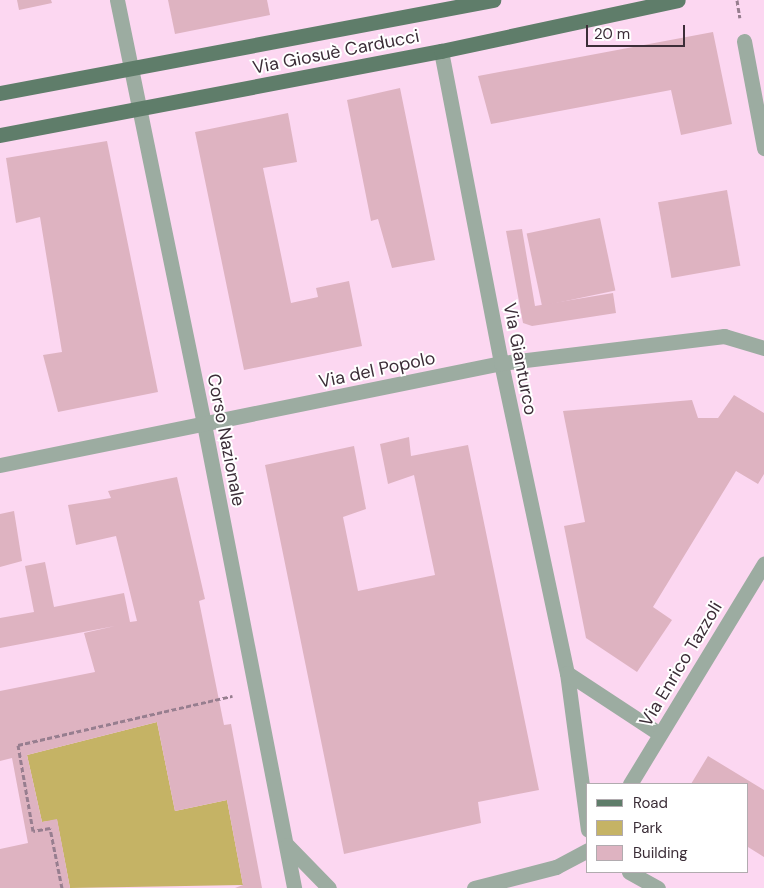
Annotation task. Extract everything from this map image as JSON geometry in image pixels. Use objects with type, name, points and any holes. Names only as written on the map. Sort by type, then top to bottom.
[{"type":"main road","name":"Via Giosuè Carducci","points":[[0,93],[131,69],[431,6],[493,0]]},
{"type":"main road","name":"Via Giosuè Carducci","points":[[0,135],[441,51],[678,0]]},
{"type":"street","name":"Corso Nazionale","points":[[117,0],[204,424],[294,888]]},
{"type":"street","points":[[744,41],[764,148]]},
{"type":"street","name":"Via Gianturco","points":[[441,51],[501,363],[567,673],[586,815]]},
{"type":"street","name":"Via del Popolo","points":[[0,466],[501,363],[724,336],[764,348]]},
{"type":"street","name":"Via Enrico Tazzoli","points":[[631,783],[764,564]]},
{"type":"street","points":[[567,673],[660,734]]},
{"type":"street","points":[[287,846],[329,888]]},
{"type":"street","points":[[474,888],[556,867],[586,851]]},
{"type":"street","points":[[631,873],[658,888]]},
{"type":"path","points":[[62,888],[50,828],[33,831],[18,745],[238,695]]},
{"type":"green space","points":[[157,722],[175,811],[227,800],[243,885],[70,888],[57,820],[42,822],[27,755]]},
{"type":"building","points":[[17,0],[51,0],[52,3],[19,10]]},
{"type":"building","points":[[168,0],[267,0],[270,15],[175,34]]},
{"type":"building","points":[[713,32],[732,124],[681,135],[671,90],[491,124],[478,76]]},
{"type":"building","points":[[400,88],[435,260],[392,268],[378,219],[371,221],[347,100]]},
{"type":"building","points":[[288,113],[297,162],[263,168],[291,303],[318,297],[316,288],[349,281],[362,346],[244,370],[195,132]]},
{"type":"building","points":[[107,141],[158,392],[58,412],[43,355],[62,352],[40,217],[16,223],[6,158]]},
{"type":"building","points":[[727,190],[740,266],[671,278],[658,202]]},
{"type":"building","points":[[600,218],[615,290],[542,306],[527,234]]},
{"type":"building","points":[[522,229],[535,306],[613,293],[616,313],[532,326],[523,323],[506,231]]},
{"type":"building","points":[[734,395],[764,413],[764,474],[758,484],[736,471],[653,607],[672,620],[637,672],[586,638],[564,526],[585,522],[563,411],[692,400],[698,418],[718,418]]},
{"type":"building","points":[[409,437],[411,456],[468,445],[539,790],[478,802],[481,823],[344,854],[265,465],[354,446],[366,509],[343,517],[358,591],[435,575],[414,475],[388,484],[380,444]]},
{"type":"building","points":[[177,477],[205,599],[199,601],[224,725],[231,724],[262,888],[235,888],[243,885],[227,800],[175,811],[157,722],[27,755],[42,822],[57,819],[70,888],[0,888],[0,849],[28,843],[12,758],[0,761],[0,691],[95,672],[84,633],[115,626],[0,648],[0,618],[34,612],[25,566],[45,562],[54,607],[124,593],[130,622],[137,621],[116,536],[76,545],[68,505],[111,498],[108,491]]},
{"type":"building","points":[[14,511],[22,561],[0,567],[0,514]]},
{"type":"building","points":[[708,756],[764,790],[764,857],[749,848],[749,783],[692,783]]}]
